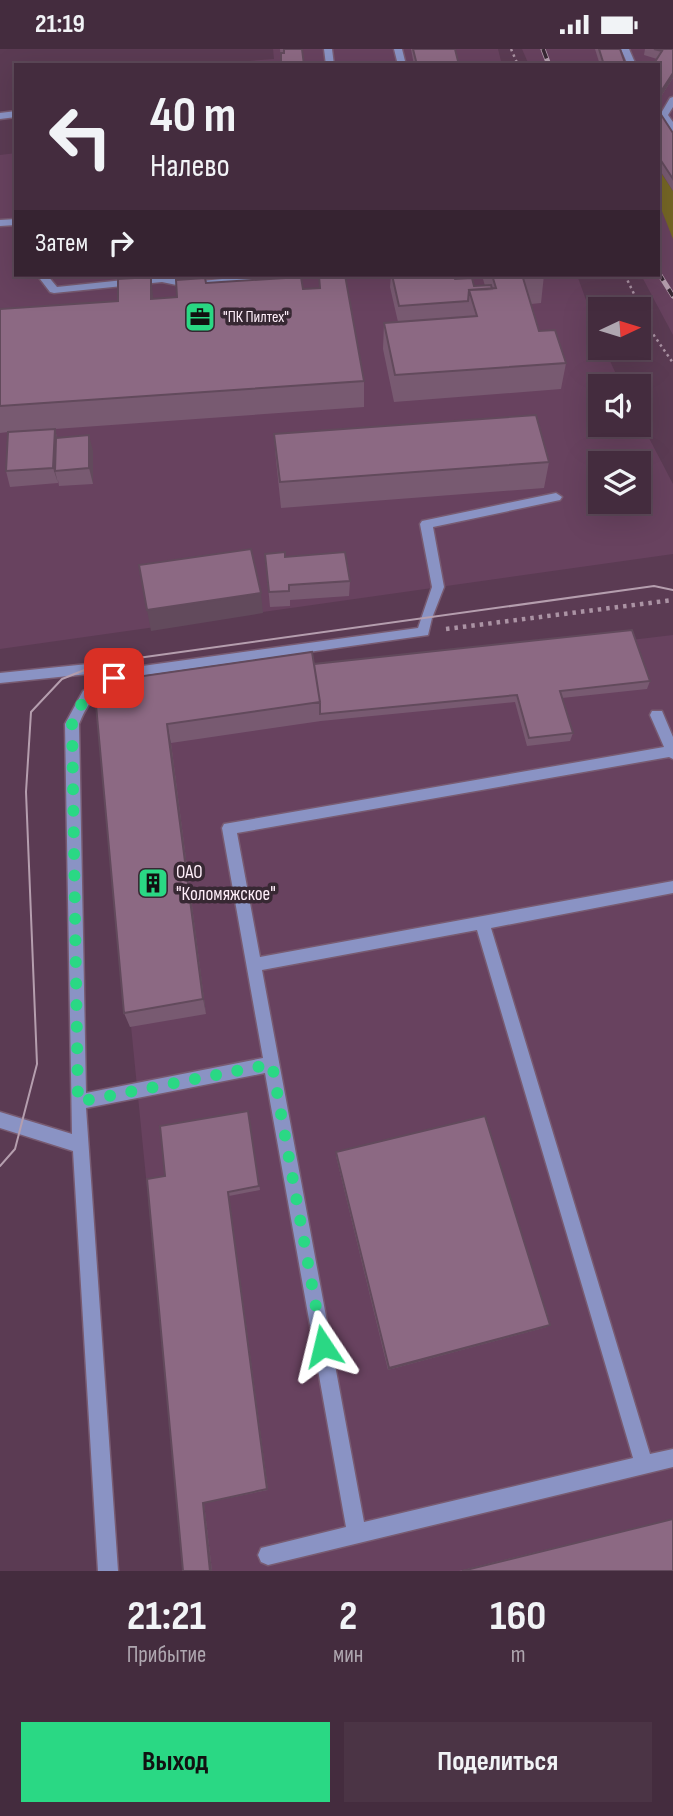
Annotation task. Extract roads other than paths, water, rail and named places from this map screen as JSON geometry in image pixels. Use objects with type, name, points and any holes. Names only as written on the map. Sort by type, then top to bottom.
[{"type":"lane","points":[[673,100],[668,113],[673,128]]},
{"type":"lane","points":[[43,277],[54,290],[162,279],[191,285],[273,277]]},
{"type":"lane","points":[[0,678],[88,669],[131,672],[424,632],[425,618],[438,587],[426,524],[556,497]]},
{"type":"lane","points":[[108,1571],[78,1102],[72,724],[82,699],[98,685],[131,672]]},
{"type":"lane","points":[[358,1534],[229,828],[673,752],[657,715]]},
{"type":"lane","points":[[254,965],[673,887]]},
{"type":"lane","points":[[482,923],[644,1465]]},
{"type":"lane","points":[[78,1102],[272,1064]]},
{"type":"lane","points":[[0,1120],[81,1145]]},
{"type":"lane","points":[[268,1555],[673,1458]]},
{"type":"tram line","points":[[0,1166],[15,1149],[37,1064],[26,792],[31,712],[62,679],[102,663],[654,586],[673,590]]},
{"type":"railway","points":[[543,49],[548,63]]},
{"type":"railway","points":[[660,275],[673,296]]},
{"type":"place","name":"\"ПК Пилтех\"","points":[[200,317]]},
{"type":"place","name":"ОАО \"Коломяжское\"","points":[[153,883]]}]
